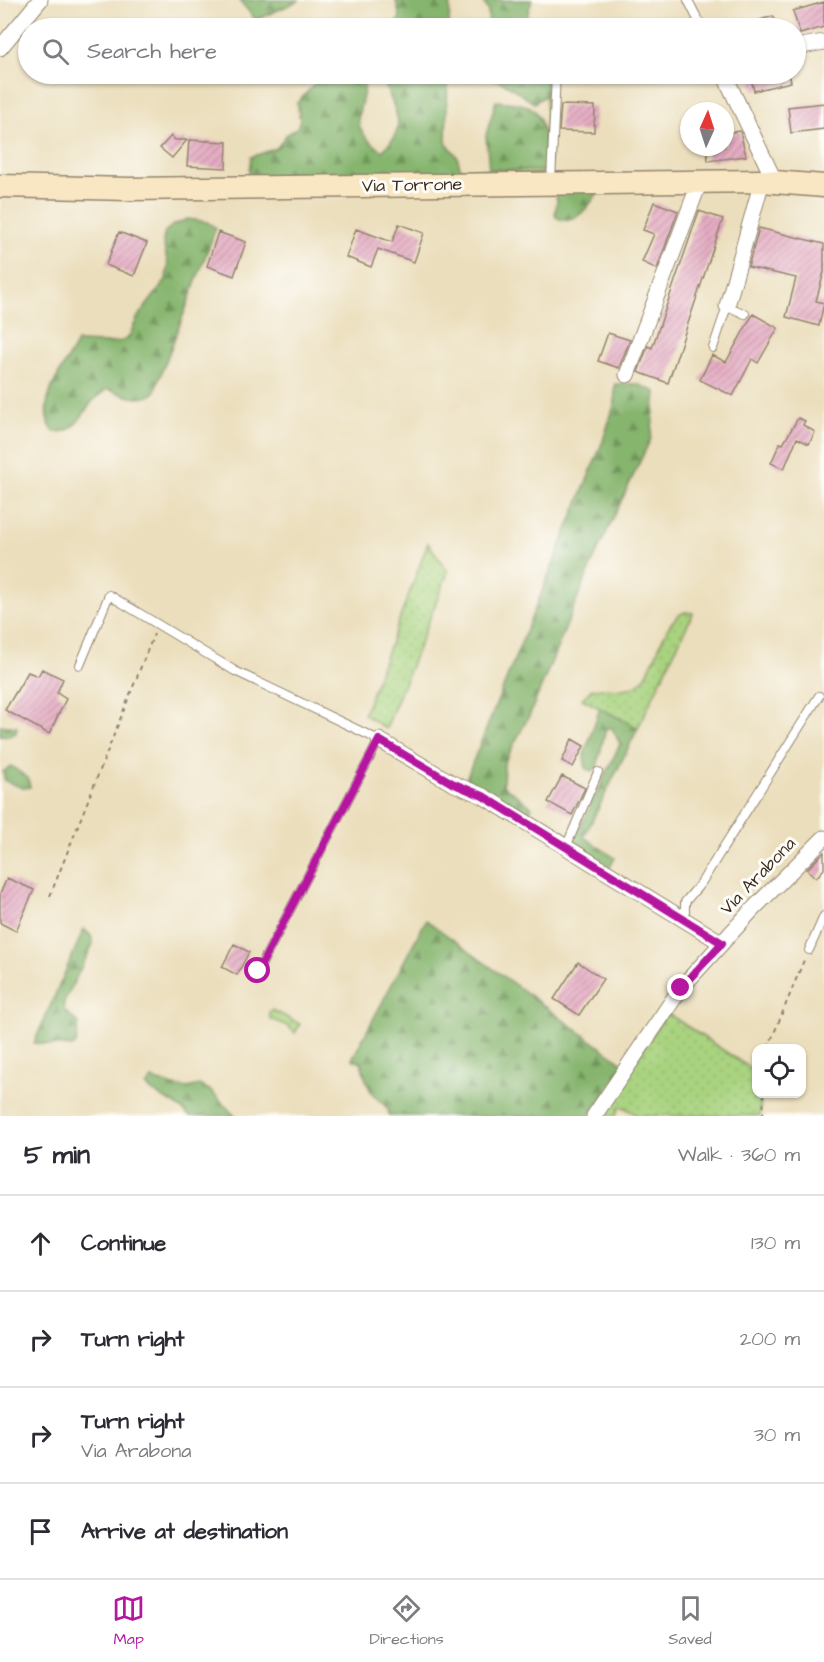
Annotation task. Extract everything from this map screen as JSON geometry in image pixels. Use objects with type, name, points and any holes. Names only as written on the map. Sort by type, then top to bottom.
[{"type":"main road","name":"Via Torrone","points":[[0,186],[130,189],[699,181],[768,181],[824,186]]},
{"type":"street","points":[[25,18],[40,0]]},
{"type":"street","points":[[0,48],[18,26]]},
{"type":"street","points":[[806,45],[824,42]]},
{"type":"street","points":[[727,306],[768,181],[728,84]]},
{"type":"street","points":[[627,375],[699,181]]},
{"type":"street","points":[[379,740],[452,783],[483,796],[722,943]]},
{"type":"street","name":"Via Arabona","points":[[594,1116],[681,988],[824,838]]},
{"type":"lane","points":[[688,0],[697,18]]},
{"type":"lane","points":[[551,183],[556,84]]},
{"type":"lane","points":[[713,348],[727,306],[745,314]]},
{"type":"lane","points":[[80,665],[109,596],[158,623],[235,671],[379,740],[258,971]]},
{"type":"lane","points":[[685,920],[685,902],[701,884],[819,696]]},
{"type":"lane","points":[[566,847],[598,772]]},
{"type":"lane","points":[[809,950],[824,916]]},
{"type":"path","points":[[50,896],[158,623]]},
{"type":"path","points":[[770,1044],[809,950]]},
{"type":"path","points":[[763,1116],[764,1098]]},
{"type":"green space","points":[[239,0],[300,0],[260,18],[254,18]]},
{"type":"green space","points":[[396,0],[450,0],[449,18],[400,18]]},
{"type":"green space","points":[[482,0],[532,0],[527,16],[529,18],[488,18],[488,10]]},
{"type":"green space","points":[[315,84],[364,84],[359,123],[369,141],[382,151],[391,141],[398,123],[397,114],[385,84],[448,84],[446,142],[457,156],[462,175],[248,179],[251,157],[277,148],[287,134],[297,128],[300,120],[297,103]]},
{"type":"green space","points":[[505,84],[546,84],[545,96],[534,103]]},
{"type":"green space","points":[[546,84],[552,84],[549,174],[462,175],[461,169],[546,171]]},
{"type":"green space","points":[[496,101],[522,104],[535,112],[544,136],[546,171],[489,169],[486,135]]},
{"type":"green space","points":[[603,185],[589,205],[576,217],[562,220],[555,216],[557,200],[554,187]]},
{"type":"green space","points":[[188,219],[207,222],[216,228],[154,393],[137,398],[107,389],[94,400],[73,427],[54,432],[48,421],[46,410],[48,399],[58,375],[77,342],[111,343],[128,338],[138,317],[166,280],[168,265],[163,241],[165,232],[173,225]]},
{"type":"green space","points":[[615,384],[637,384],[656,392],[651,438],[593,561],[530,714],[504,763],[503,785],[532,807],[527,817],[466,779],[603,441],[615,402]]},
{"type":"green space","points":[[428,543],[448,572],[386,729],[364,714]]},
{"type":"green space","points":[[685,612],[693,613],[638,728],[582,699],[592,689],[624,689],[638,684],[651,665],[668,628],[675,618]]},
{"type":"green space","points":[[600,708],[638,728],[584,837],[615,858],[609,869],[573,843],[620,744],[612,728],[606,728],[597,767],[592,771],[586,769],[584,755]]},
{"type":"green space","points":[[0,725],[17,727],[16,733],[9,736],[0,735]]},
{"type":"green space","points":[[11,766],[28,778],[30,787],[23,788],[5,781],[3,772]]},
{"type":"green space","points":[[426,920],[625,1065],[589,1116],[389,1116],[386,1107],[375,1097],[369,1087],[361,1062],[352,1059]]},
{"type":"green space","points":[[84,929],[91,936],[93,944],[64,1002],[64,1010],[79,1024],[76,1044],[72,1047],[34,1043]]},
{"type":"green space","points":[[272,1010],[300,1024],[295,1033],[288,1026],[270,1019],[269,1012]]},
{"type":"green space","points":[[667,1013],[752,1069],[752,1098],[761,1098],[760,1116],[638,1116],[624,1107],[619,1108],[616,1116],[597,1116]]},
{"type":"green space","points":[[152,1079],[188,1088],[199,1085],[210,1090],[235,1116],[189,1116],[146,1086]]},
{"type":"building","points":[[824,2],[824,27],[806,32],[806,18],[795,18],[793,11]]},
{"type":"building","points":[[752,84],[783,84],[754,91]]},
{"type":"building","points":[[824,103],[824,129],[791,133],[788,107]]},
{"type":"building","points":[[561,105],[595,106],[594,132],[559,131]]},
{"type":"building","points":[[740,131],[746,156],[708,161],[708,156],[734,156],[734,132]]},
{"type":"building","points":[[171,136],[175,140],[187,140],[172,158],[160,148]]},
{"type":"building","points":[[189,140],[227,142],[226,168],[187,166]]},
{"type":"building","points":[[654,202],[678,211],[657,269],[642,262],[654,234],[643,230]]},
{"type":"building","points":[[699,211],[723,219],[668,383],[638,372],[648,346],[652,348]]},
{"type":"building","points":[[399,224],[424,233],[414,262],[378,249],[371,267],[346,257],[356,229],[392,242]]},
{"type":"building","points":[[759,228],[824,244],[824,272],[816,301],[824,303],[819,326],[786,317],[796,278],[748,267]]},
{"type":"building","points":[[119,232],[147,243],[134,276],[106,265]]},
{"type":"building","points":[[218,232],[246,242],[234,276],[207,266]]},
{"type":"building","points":[[753,314],[778,328],[758,363],[752,359],[733,396],[700,380],[712,355],[726,362]]},
{"type":"building","points":[[608,333],[630,340],[619,368],[598,361]]},
{"type":"building","points":[[798,418],[805,421],[803,425],[815,432],[809,444],[797,438],[784,469],[771,463],[780,443],[783,444]]},
{"type":"building","points":[[42,669],[63,679],[57,693],[66,699],[49,734],[5,710],[28,672],[38,676]]},
{"type":"building","points":[[572,739],[584,746],[573,767],[562,761]]},
{"type":"building","points":[[562,776],[585,788],[572,815],[548,802]]},
{"type":"building","points":[[824,852],[824,869],[816,878],[807,869]]},
{"type":"building","points":[[7,878],[34,890],[16,931],[0,923],[0,894]]},
{"type":"building","points":[[234,944],[249,952],[237,975],[222,967]]},
{"type":"building","points":[[578,962],[603,979],[579,1015],[554,999]]},
{"type":"route","points":[[258,971],[379,740],[452,783],[483,796],[722,943],[681,988]]}]
